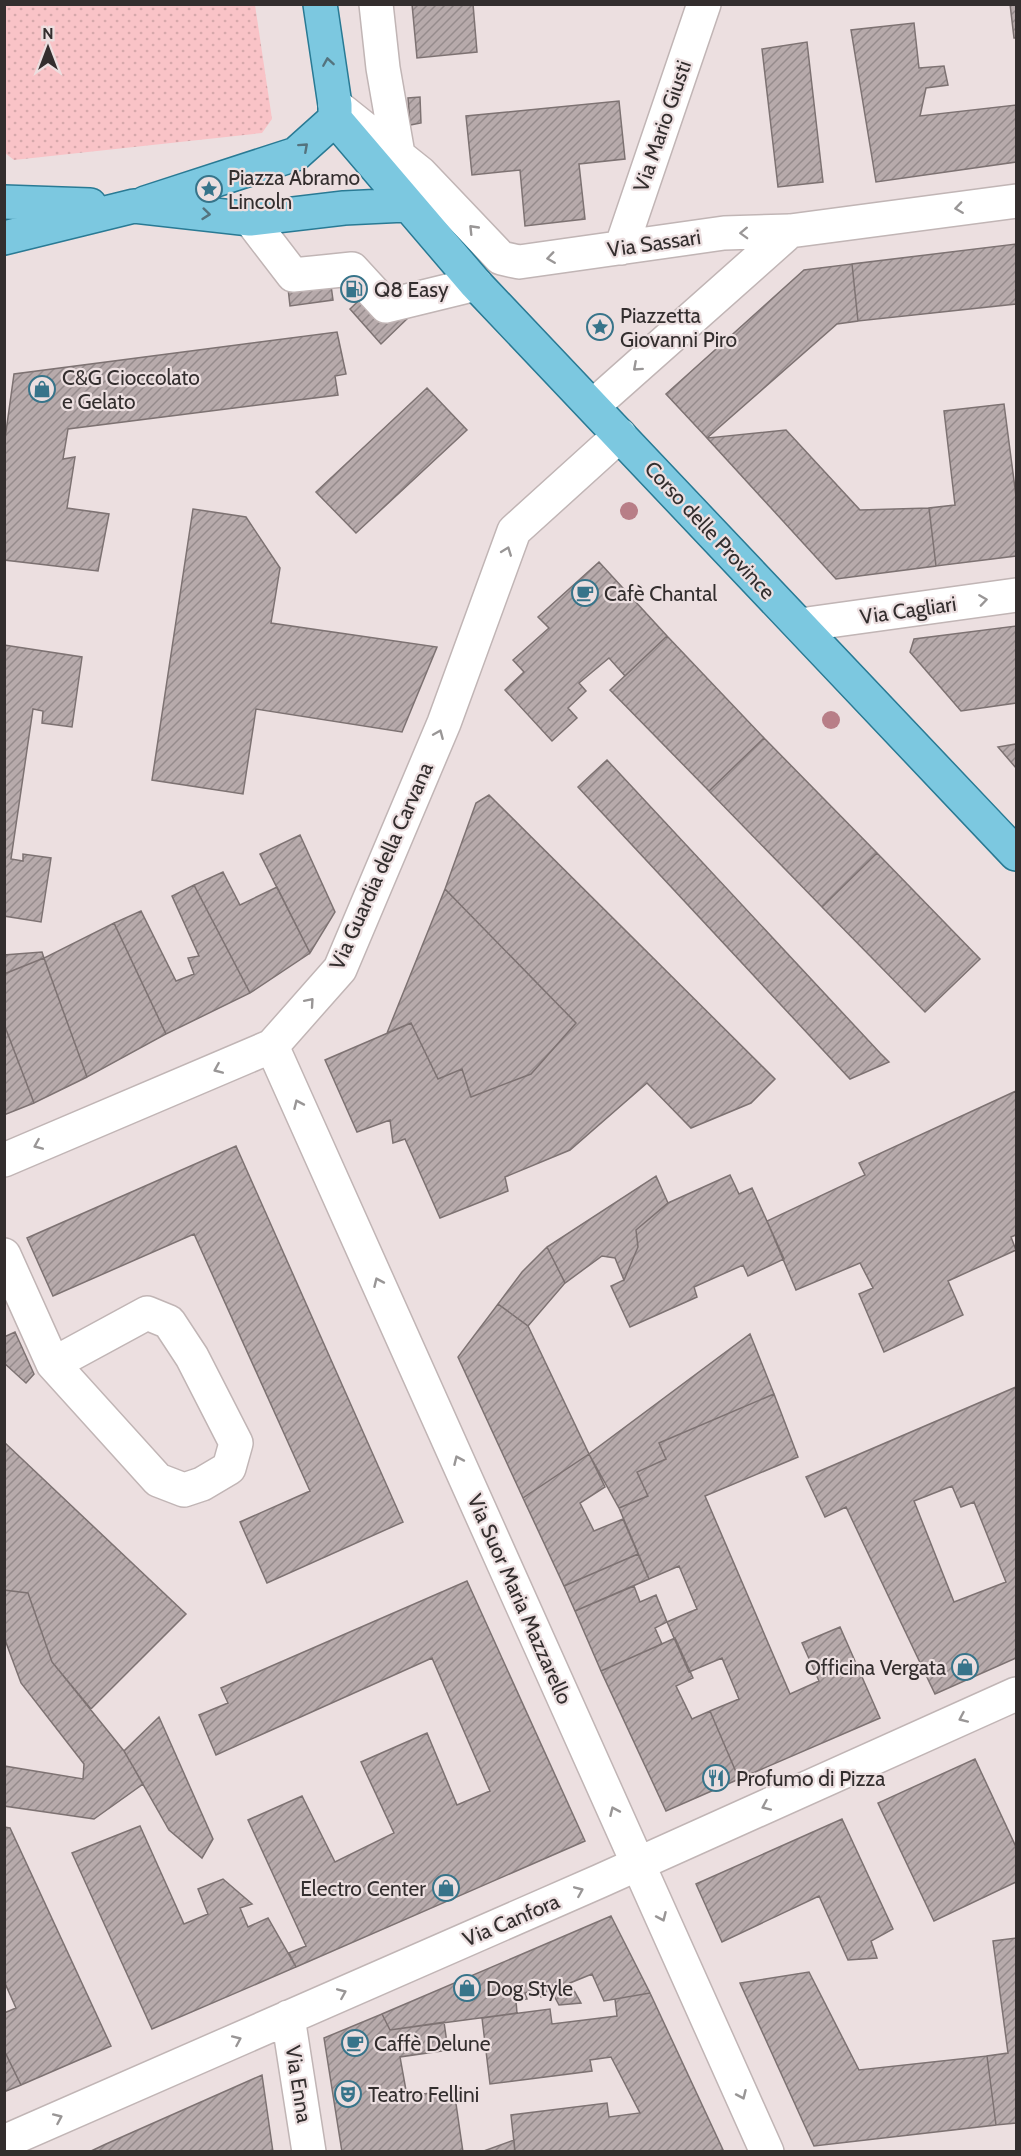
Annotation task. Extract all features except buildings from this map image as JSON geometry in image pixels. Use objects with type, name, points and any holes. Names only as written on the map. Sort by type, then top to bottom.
[{"type":"main road","points":[[4,238],[134,206],[296,154],[335,112],[320,4]]},
{"type":"main road","name":"Corso delle Province","points":[[335,112],[406,205],[476,284],[1017,854]]},
{"type":"main road","points":[[4,202],[134,206],[249,219],[344,208],[406,205]]},
{"type":"street","points":[[376,4],[383,68],[398,154]]},
{"type":"street","name":"Via Mario Giusti","points":[[621,248],[704,4]]},
{"type":"street","points":[[335,112],[398,154]]},
{"type":"street","name":"Via Sassari","points":[[398,154],[501,258],[519,262],[724,233],[790,231],[1017,201]]},
{"type":"street","points":[[249,219],[293,275],[352,269],[386,306],[476,284]]},
{"type":"street","points":[[593,406],[790,231]]},
{"type":"street","name":"Via Guardia della Carvana","points":[[4,1160],[272,1046],[340,969],[444,723],[514,531],[620,435]]},
{"type":"street","name":"Via Cagliari","points":[[800,625],[1017,595]]},
{"type":"street","name":"Via Suor Maria Mazzarello","points":[[272,1046],[767,2151]]},
{"type":"street","points":[[4,1255],[53,1364],[158,1480],[184,1490],[202,1484],[230,1468],[236,1443],[192,1357],[169,1322],[147,1313],[53,1364]]},
{"type":"street","name":"Via Canfora","points":[[4,2142],[638,1864],[1017,1694]]},
{"type":"street","name":"Via Enna","points":[[288,2017],[309,2151]]},
{"type":"shaded area","points":[[4,5],[255,5],[272,119],[262,133],[14,160],[5,153]]},
{"type":"place","name":"Piazza Abramo Lincoln","points":[[209,189]]},
{"type":"place","name":"Q8 Easy","points":[[354,289]]},
{"type":"place","name":"Piazzetta Giovanni Piro","points":[[600,327]]},
{"type":"place","name":"C&G Cioccolato e Gelato","points":[[42,389]]},
{"type":"place","name":"Cafè Chantal","points":[[585,593]]},
{"type":"place","name":"Officina Vergata","points":[[965,1667]]},
{"type":"place","name":"Profumo di Pizza","points":[[716,1778]]},
{"type":"place","name":"Electro Center","points":[[446,1888]]},
{"type":"place","name":"Dog Style","points":[[467,1988]]},
{"type":"place","name":"Caffè Delune","points":[[355,2043]]},
{"type":"place","name":"Teatro Fellini","points":[[348,2094]]}]
